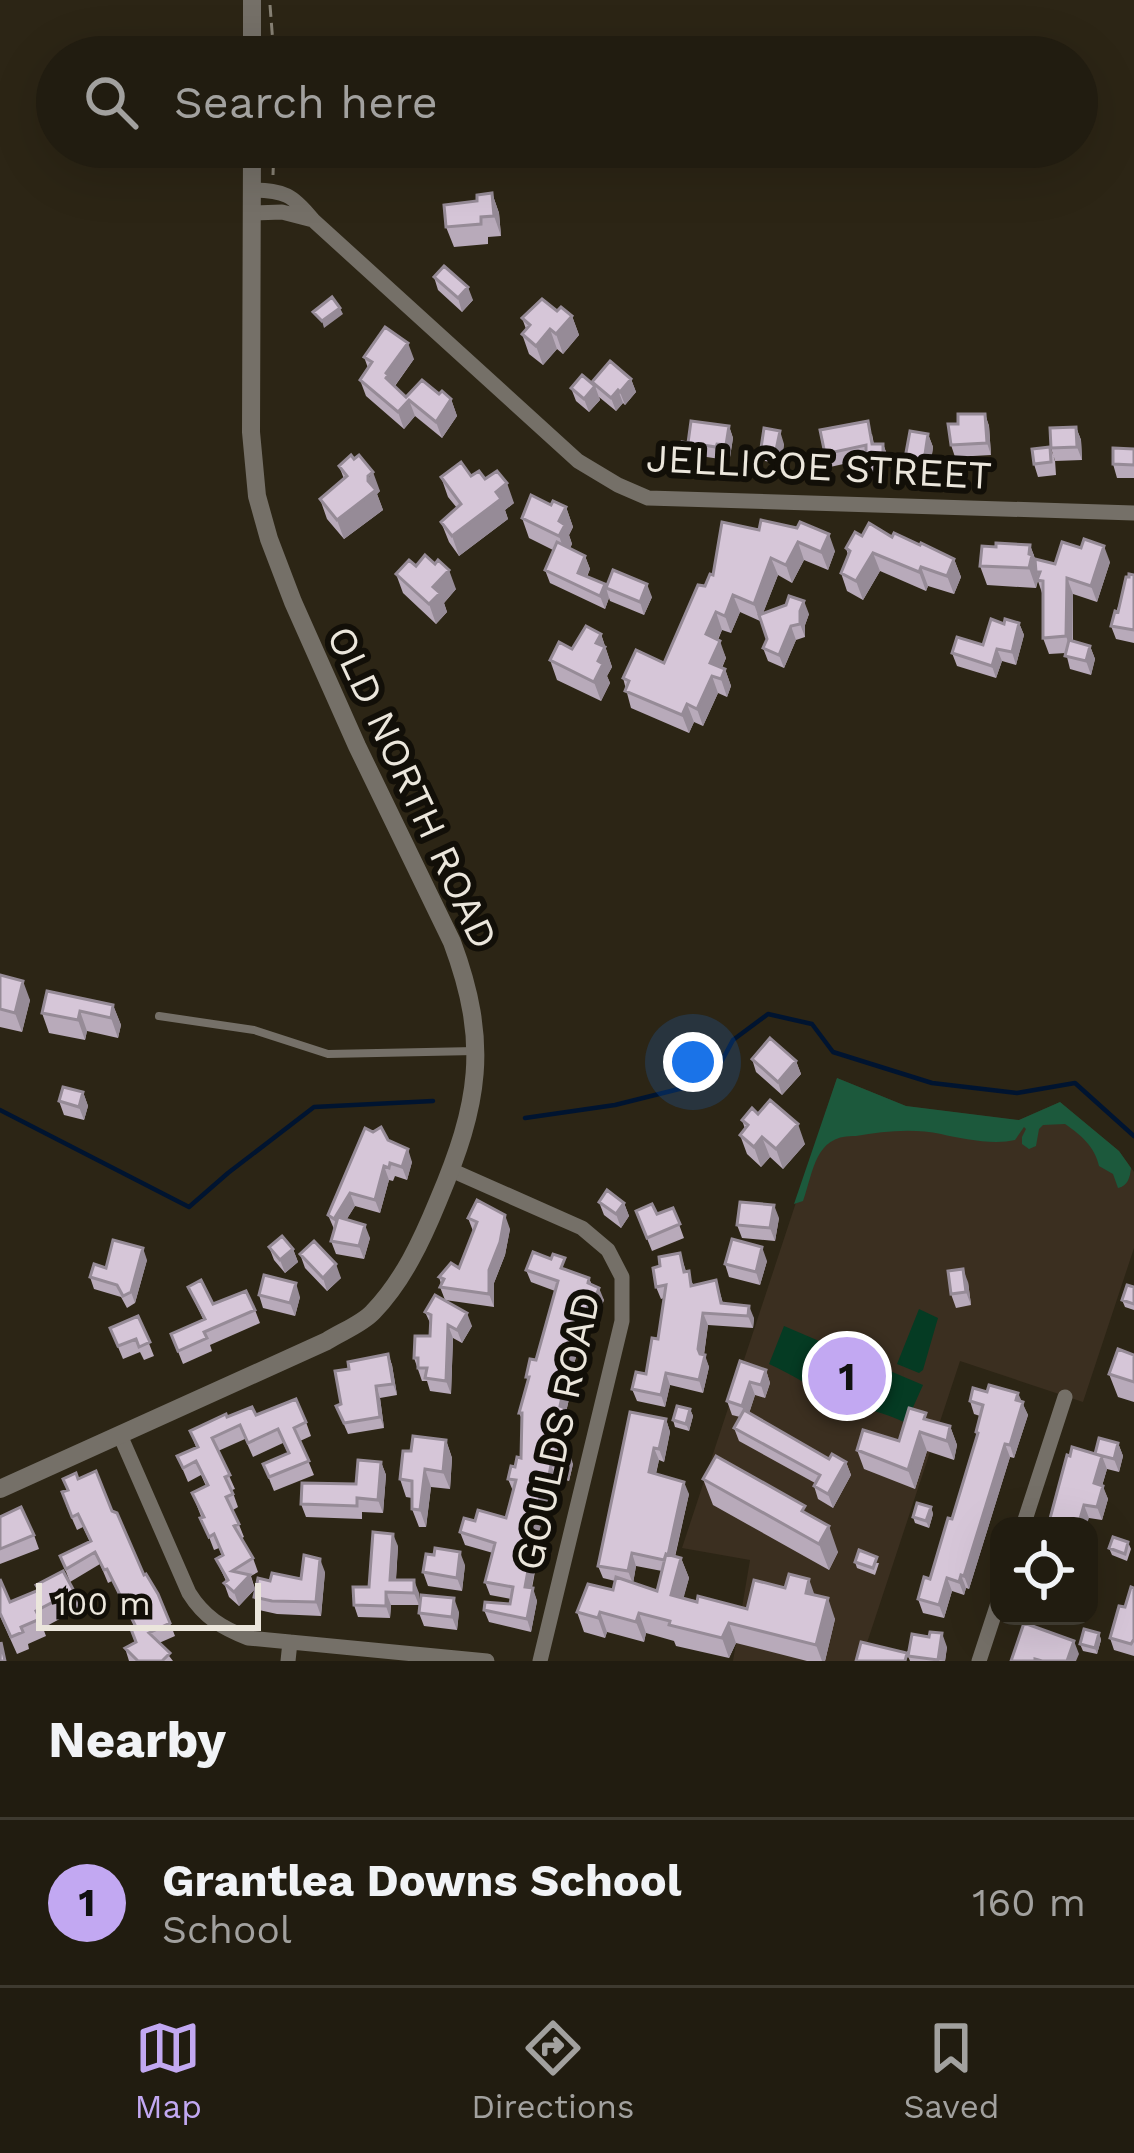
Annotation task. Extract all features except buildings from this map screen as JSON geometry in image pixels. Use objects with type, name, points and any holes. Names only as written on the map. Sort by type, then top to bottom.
[{"type":"street","points":[[252,36],[253,0]]},
{"type":"street","name":"OLD NORTH ROAD","points":[[0,1489],[326,1341],[371,1315],[406,1268],[470,1118],[476,1051],[468,993],[452,943],[356,746],[293,602],[257,496],[252,452],[252,168]]},
{"type":"street","name":"JELLICOE STREET","points":[[252,190],[275,190],[298,201],[313,220],[578,461],[648,498],[1134,513]]},
{"type":"street","points":[[252,213],[282,212],[313,220]]},
{"type":"street","name":"GOULDS ROAD","points":[[451,1170],[582,1228],[608,1250],[622,1277],[622,1321],[540,1661]]},
{"type":"street","points":[[1026,1517],[1065,1397]]},
{"type":"street","points":[[120,1435],[189,1593],[202,1612],[230,1631],[248,1638],[487,1661]]},
{"type":"street","points":[[979,1661],[991,1625]]},
{"type":"street","points":[[288,1661],[290,1642]]},
{"type":"lane","points":[[159,1016],[254,1030],[328,1054],[476,1051]]},
{"type":"path","points":[[270,0],[273,36]]},
{"type":"path","points":[[273,168],[273,180]]},
{"type":"shaded area","points":[[837,1078],[906,1106],[1019,1120],[1060,1102],[1119,1151],[1134,1172],[1134,1248],[1083,1402],[960,1361],[861,1661],[733,1661],[750,1560],[682,1548]]},
{"type":"green space","points":[[837,1078],[906,1106],[1019,1120],[1060,1102],[1119,1151],[1131,1168],[1129,1178],[1118,1188],[1113,1174],[1099,1166],[1086,1142],[1065,1124],[1043,1125],[1036,1146],[1029,1149],[1022,1144],[1024,1127],[1015,1140],[998,1142],[920,1131],[888,1132],[832,1141],[818,1156],[803,1201],[794,1204]]},
{"type":"green space","points":[[919,1309],[938,1318],[919,1373],[897,1364]]},
{"type":"green space","points":[[784,1326],[852,1355],[834,1398],[769,1364]]},
{"type":"green space","points":[[857,1357],[923,1385],[906,1423],[840,1400]]},
{"type":"waterway","points":[[525,1118],[615,1105],[711,1081],[733,1040],[768,1014],[812,1024],[833,1052],[932,1083],[1017,1093],[1075,1083],[1134,1136]]},
{"type":"waterway","points":[[0,1110],[189,1207],[314,1107],[433,1101]]},
{"type":"place","name":"Grantlea Downs School","points":[[847,1376]]}]
